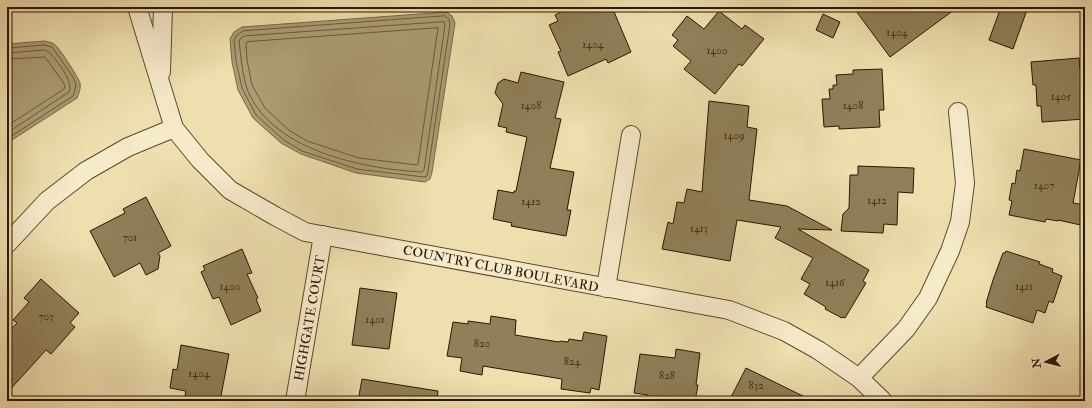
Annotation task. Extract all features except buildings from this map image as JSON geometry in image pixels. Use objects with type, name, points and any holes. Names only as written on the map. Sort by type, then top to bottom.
[{"type":"street","name":"COUNTRY CLUB BOULEVARD","points":[[137,7],[174,128],[200,160],[230,190],[305,232],[729,310],[784,331],[818,350],[859,378],[883,401]]},
{"type":"street","name":"COUNTRY CLUB BOULEVARD","points":[[161,87],[163,7]]},
{"type":"street","points":[[859,378],[906,329],[928,298],[950,251],[960,222],[965,183],[958,112]]},
{"type":"street","points":[[7,244],[47,201],[86,171],[128,147],[174,128]]},
{"type":"street","points":[[606,288],[631,135]]},
{"type":"street","name":"HIGHGATE COURT","points":[[295,401],[323,235]]},
{"type":"water","points":[[447,12],[452,16],[455,23],[432,172],[430,179],[425,182],[356,173],[301,154],[281,143],[253,118],[238,90],[232,62],[230,39],[234,32],[242,27]]},
{"type":"water","points":[[45,41],[53,43],[56,46],[64,56],[80,83],[77,98],[12,140],[7,145],[7,44]]}]
